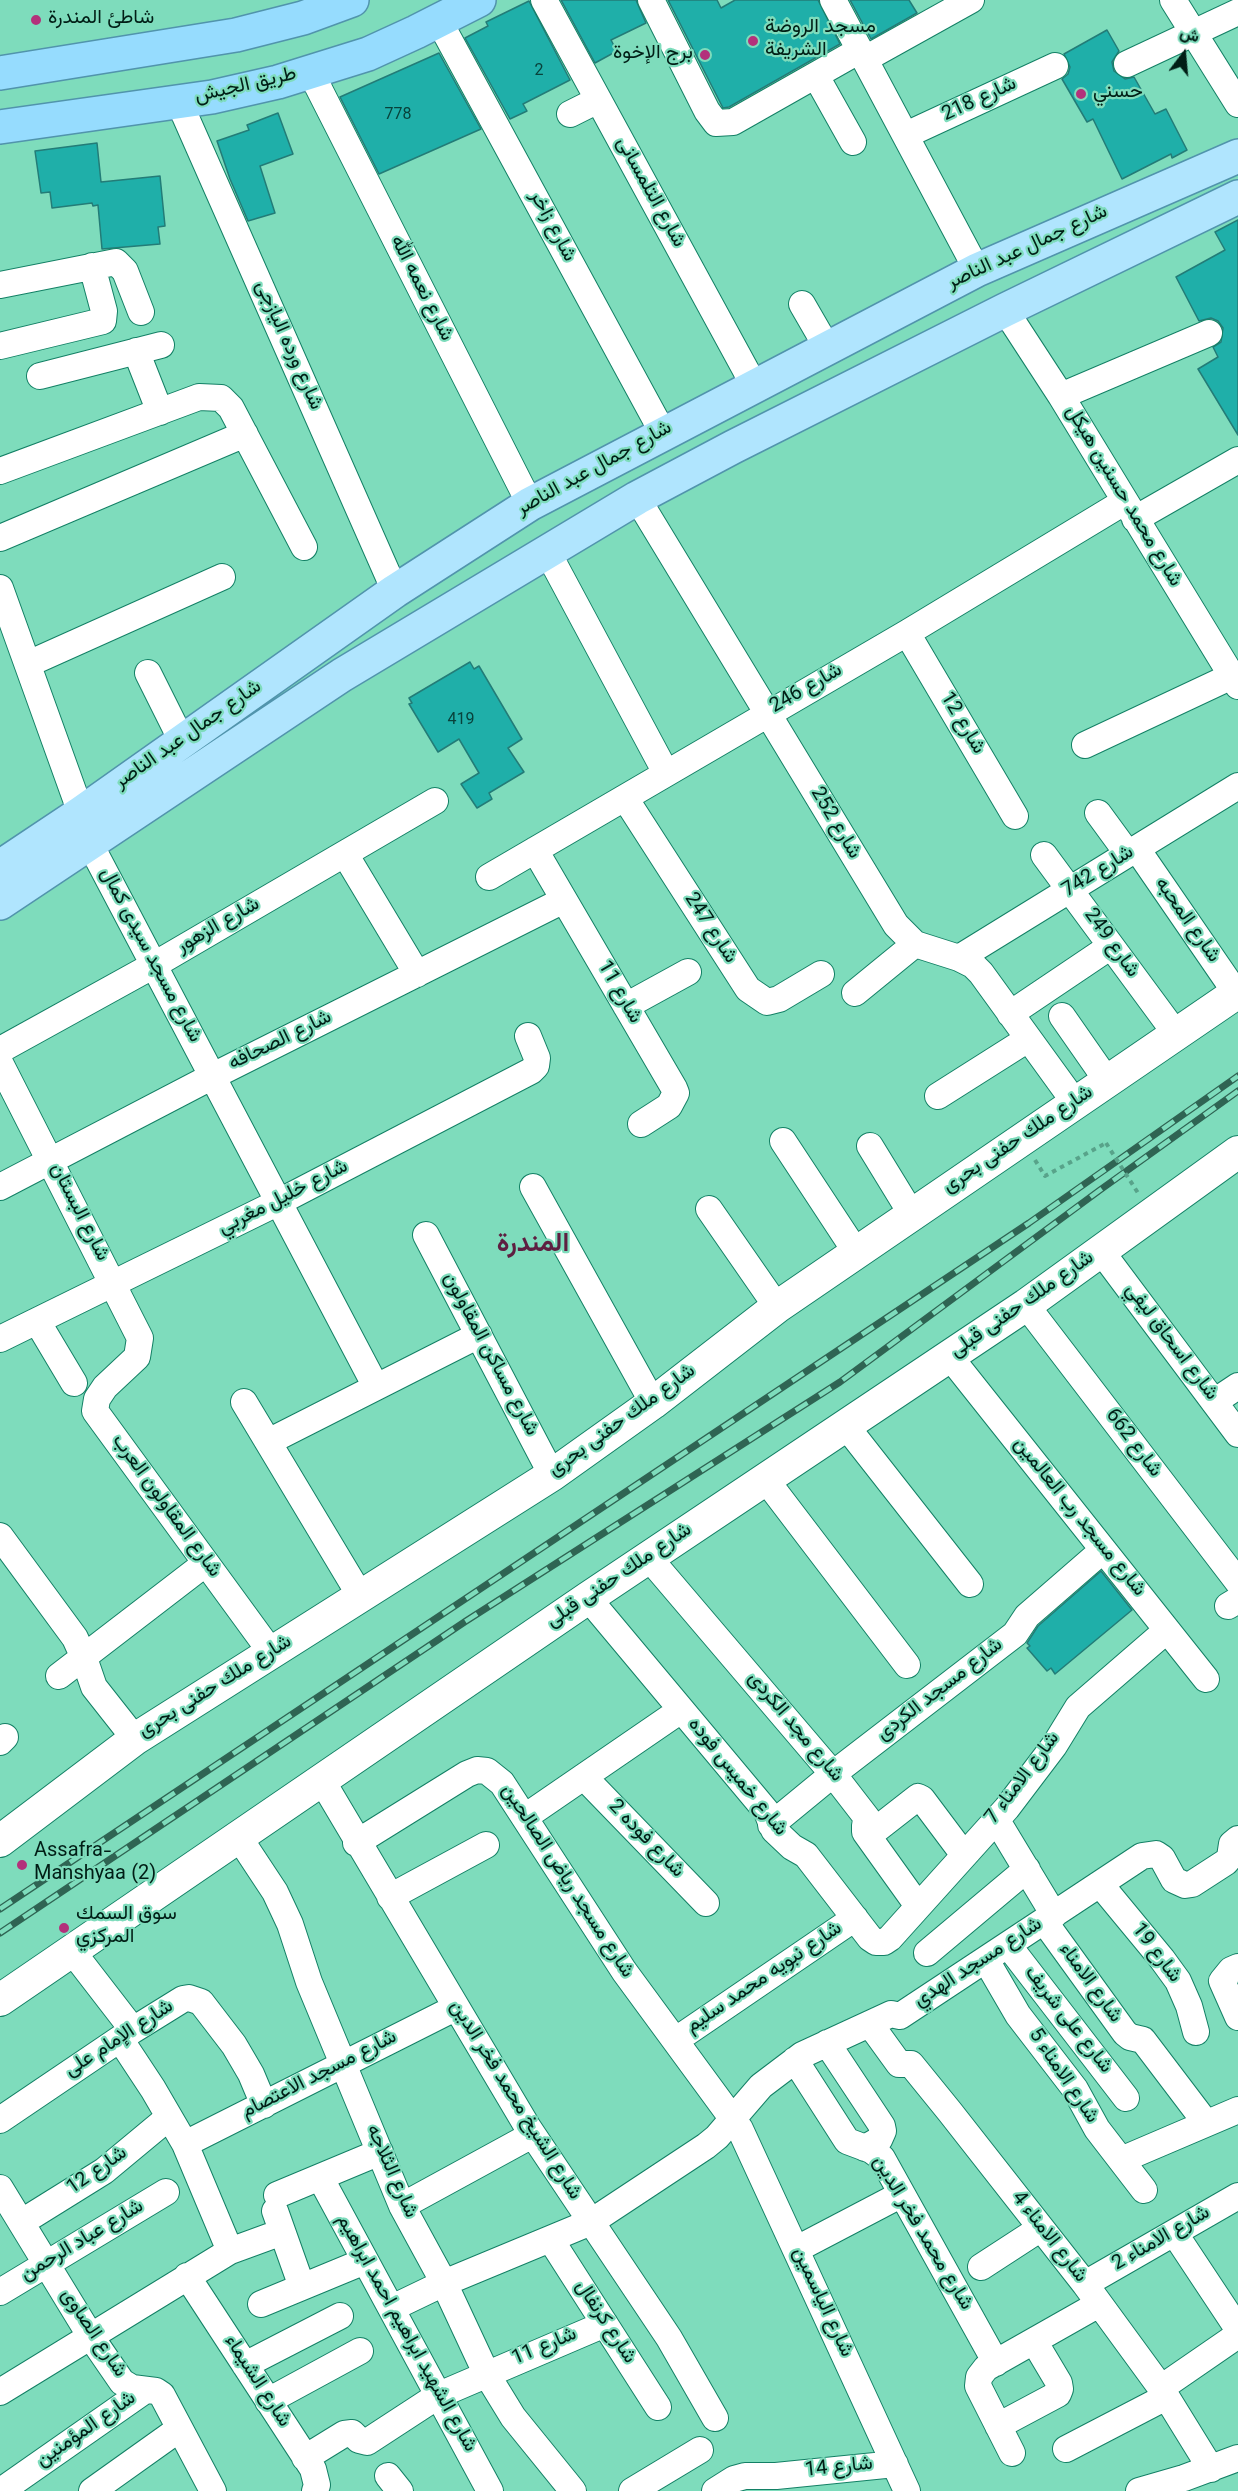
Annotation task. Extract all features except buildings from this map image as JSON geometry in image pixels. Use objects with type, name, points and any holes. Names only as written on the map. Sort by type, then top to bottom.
[{"type":"highway","points":[[0,73],[236,35],[303,18],[352,0]]},
{"type":"highway","name":"طريق الجيش","points":[[0,127],[179,102],[246,90],[310,73],[368,54],[478,0]]},
{"type":"main road","name":"شارع جمال عبد الناصر","points":[[0,867],[81,813],[395,591],[530,504],[978,270],[1238,156]]},
{"type":"main road","name":"شارع جمال عبد الناصر","points":[[0,903],[342,675],[637,498],[822,401],[1238,197]]},
{"type":"main road","points":[[815,356],[822,401]]},
{"type":"street","name":"شارع التلمسانى","points":[[543,0],[754,387]]},
{"type":"street","points":[[651,0],[707,111],[716,123],[733,122],[816,76],[970,0]]},
{"type":"street","points":[[833,0],[978,270]]},
{"type":"street","points":[[1173,0],[1238,104]]},
{"type":"street","points":[[1127,64],[1238,12]]},
{"type":"street","name":"شارع زاخر","points":[[439,21],[663,433]]},
{"type":"street","name":"شارع 218","points":[[906,135],[1055,66]]},
{"type":"street","name":"شارع نعمه الله","points":[[310,73],[530,504]]},
{"type":"street","points":[[816,76],[853,142]]},
{"type":"street","points":[[570,114],[598,100]]},
{"type":"street","name":"شارع ورده اليازجى","points":[[179,102],[395,591]]},
{"type":"street","points":[[0,285],[116,262],[121,266],[141,312]]},
{"type":"street","points":[[0,346],[103,321],[104,311],[92,266]]},
{"type":"street","points":[[802,304],[815,356]]},
{"type":"street","name":"شارع محمد حسنين هيكل","points":[[1005,310],[1061,396],[1235,681]]},
{"type":"street","points":[[1061,396],[1209,333]]},
{"type":"street","points":[[40,376],[160,345]]},
{"type":"street","points":[[136,351],[160,412]]},
{"type":"street","points":[[0,471],[199,397],[221,398],[231,408],[304,547]]},
{"type":"street","points":[[0,538],[244,434]]},
{"type":"street","name":"شارع 246","points":[[489,877],[907,633],[1130,511],[1238,460]]},
{"type":"street","name":"شارع 252","points":[[637,498],[896,925],[915,944],[959,958],[973,965],[1076,1104]]},
{"type":"street","points":[[547,551],[666,773]]},
{"type":"street","points":[[28,664],[222,577]]},
{"type":"street","points":[[2,599],[28,664],[81,813]]},
{"type":"street","name":"شارع 12","points":[[907,633],[1015,816]]},
{"type":"street","points":[[148,673],[182,741]]},
{"type":"street","points":[[1085,745],[1235,681]]},
{"type":"street","name":"شارع 742","points":[[959,958],[1238,786]]},
{"type":"street","name":"شارع 247","points":[[625,798],[748,989],[767,1002],[779,999],[821,974]]},
{"type":"street","name":"شارع الزهور","points":[[0,1050],[154,965],[435,801]]},
{"type":"street","name":"شارع المحبه","points":[[1098,813],[1132,852],[1237,992]]},
{"type":"street","name":"شارع مسجد سيدى كمال","points":[[90,844],[376,1387]]},
{"type":"street","name":"شارع 11","points":[[535,850],[676,1093],[669,1106],[640,1124]]},
{"type":"street","points":[[345,854],[417,974]]},
{"type":"street","name":"شارع 249","points":[[1044,855],[1176,1034]]},
{"type":"street","name":"شارع الصحافه","points":[[0,1187],[213,1076],[564,900]]},
{"type":"street","points":[[855,993],[915,944]]},
{"type":"street","points":[[1010,1014],[1111,946]]},
{"type":"street","points":[[626,1006],[688,972]]},
{"type":"street","name":"شارع ملك حفنى بحرى","points":[[0,1841],[135,1739],[552,1475],[653,1404],[777,1307],[1237,992]]},
{"type":"street","points":[[1062,1016],[1108,1082]]},
{"type":"street","name":"شارع خليل مغربي","points":[[0,1339],[279,1202],[531,1071],[536,1066],[537,1058],[528,1036]]},
{"type":"street","points":[[938,1096],[1028,1039]]},
{"type":"street","name":"شارع البستان","points":[[0,1063],[140,1338],[136,1357],[129,1364]]},
{"type":"street","points":[[783,1141],[856,1252]]},
{"type":"street","points":[[870,1146],[911,1214]]},
{"type":"street","name":"شارع ملك حفنى قبلى","points":[[0,2000],[588,1598],[1026,1305],[1238,1152]]},
{"type":"street","points":[[533,1187],[653,1404]]},
{"type":"street","points":[[709,1209],[777,1307]]},
{"type":"street","name":"شارع مساكن المقاولون","points":[[426,1235],[552,1475]]},
{"type":"street","name":"شارع اسحاق ليفي","points":[[1101,1251],[1238,1434]]},
{"type":"street","name":"شارع 662","points":[[1026,1305],[1238,1582]]},
{"type":"street","points":[[37,1321],[74,1383]]},
{"type":"street","points":[[268,1442],[479,1335]]},
{"type":"street","name":"شارع مسجد رب العالمين","points":[[950,1357],[1206,1679]]},
{"type":"street","name":"شارع المقاولون العرب","points":[[129,1364],[105,1387],[97,1399],[95,1411],[271,1652]]},
{"type":"street","points":[[1214,1402],[1238,1386]]},
{"type":"street","points":[[244,1402],[361,1597]]},
{"type":"street","points":[[846,1426],[970,1584]]},
{"type":"street","points":[[766,1480],[907,1665]]},
{"type":"street","points":[[0,1536],[75,1638],[94,1687],[135,1739]]},
{"type":"street","name":"شارع مسجد الكردى","points":[[771,1825],[833,1774],[1016,1634],[1027,1616],[1103,1550]]},
{"type":"street","name":"شارع مجد الكردى","points":[[649,1558],[833,1774],[867,1818],[864,1829],[868,1836],[918,1906]]},
{"type":"street","points":[[60,1676],[206,1563]]},
{"type":"street","name":"شارع خميس فوده","points":[[588,1598],[766,1812],[771,1825],[792,1847],[806,1855],[870,1938],[876,1942],[884,1942],[890,1938]]},
{"type":"street","name":"شارع الامناء 7","points":[[890,1938],[1006,1809],[1054,1746],[1078,1707],[1167,1630]]},
{"type":"street","points":[[525,1817],[681,1710]]},
{"type":"street","name":"شارع مسجد رياض الصالحين","points":[[356,1843],[467,1774],[477,1770],[488,1771],[495,1776],[525,1817],[587,1916],[732,2117]]},
{"type":"street","name":"شارع فوده 2","points":[[584,1777],[706,1903]]},
{"type":"street","name":"شارع الشيخ محمد فخر الدين","points":[[321,1779],[356,1843],[532,2135],[669,2338],[715,2418]]},
{"type":"street","points":[[868,1836],[918,1797],[922,1799],[964,1855]]},
{"type":"street","name":"شارع الامناء","points":[[996,1819],[1027,1869],[1049,1918],[1125,2033],[1130,2037],[1143,2040],[1206,2123]]},
{"type":"street","name":"شارع الثلاجه","points":[[238,1836],[275,1892],[291,1924],[309,1982],[402,2206],[444,2283],[486,2373],[513,2417],[573,2491]]},
{"type":"street","points":[[390,1897],[486,1845]]},
{"type":"street","name":"شارع مسجد الهدي","points":[[392,2308],[444,2283],[591,2222],[706,2146],[717,2137],[760,2086],[795,2060],[891,2014],[900,2016],[1148,1854],[1156,1854],[1162,1858],[1173,1880],[1185,1885],[1192,1884],[1235,1856]]},
{"type":"street","points":[[927,1953],[1027,1869]]},
{"type":"street","name":"شارع 19","points":[[1100,1884],[1178,1981],[1189,2006],[1196,2032]]},
{"type":"street","name":"شارع نبويه محمد سليم","points":[[676,2040],[855,1918]]},
{"type":"street","name":"شارع على شريف","points":[[1008,1945],[1126,2098]]},
{"type":"street","points":[[72,1951],[126,2035],[185,2144],[230,2251]]},
{"type":"street","name":"شارع الامناء 5","points":[[986,1960],[1018,2015],[1075,2089],[1092,2122],[1144,2190]]},
{"type":"street","points":[[1238,1967],[1231,1970],[1222,1980],[1238,2017]]},
{"type":"street","name":"شارع الإمام على","points":[[0,2120],[183,1999],[195,1998],[201,2002],[234,2045],[251,2074],[264,2105]]},
{"type":"street","name":"شارع مسجد الاعتصام","points":[[185,2144],[455,2008]]},
{"type":"street","name":"شارع الامناء 4","points":[[870,2024],[899,2064],[911,2064],[1092,2294],[1164,2392],[1205,2478]]},
{"type":"street","points":[[827,2043],[882,2126],[883,2131],[879,2140],[864,2148]]},
{"type":"street","name":"شارع محمد فخر الدين","points":[[795,2060],[847,2141],[871,2150],[882,2158],[996,2363]]},
{"type":"street","points":[[1121,2160],[1238,2110]]},
{"type":"street","name":"شارع 12","points":[[22,2222],[104,2171],[169,2117]]},
{"type":"street","name":"شارع الياسمين","points":[[732,2117],[748,2142],[907,2491]]},
{"type":"street","points":[[402,2206],[532,2135]]},
{"type":"street","points":[[0,2392],[230,2251],[320,2177],[380,2152]]},
{"type":"street","name":"شارع الشهيد ابراهيم احمد ابراهيم","points":[[320,2177],[490,2491]]},
{"type":"street","name":"شارع الصاوى","points":[[0,2188],[91,2337],[122,2382],[132,2388],[156,2391],[162,2395],[213,2491]]},
{"type":"street","name":"شارع عباد الرحمن","points":[[0,2292],[166,2192]]},
{"type":"street","points":[[797,2249],[902,2194]]},
{"type":"street","name":"شارع الامناء 2","points":[[996,2363],[1034,2341],[1092,2294],[1175,2234],[1238,2196]]},
{"type":"street","points":[[278,2213],[302,2287]]},
{"type":"street","points":[[981,2267],[1041,2228]]},
{"type":"street","points":[[1175,2234],[1238,2329]]},
{"type":"street","name":"شارع كرنفال","points":[[550,2240],[658,2407]]},
{"type":"street","points":[[261,2304],[365,2260]]},
{"type":"street","name":"شارع الشيماء","points":[[188,2276],[305,2458],[316,2477],[315,2491]]},
{"type":"street","points":[[245,2365],[340,2316]]},
{"type":"street","name":"شارع 11","points":[[305,2458],[344,2434],[352,2433],[359,2440],[367,2442],[439,2395],[605,2324]]},
{"type":"street","points":[[1066,2450],[1164,2392],[1238,2335]]},
{"type":"street","points":[[998,2426],[1058,2394],[1059,2383],[1034,2341]]},
{"type":"street","points":[[268,2401],[360,2351]]},
{"type":"street","points":[[996,2363],[986,2368],[979,2377],[978,2386],[1012,2453]]},
{"type":"street","name":"شارع المؤمنين","points":[[1,2491],[144,2391]]},
{"type":"street","points":[[92,2491],[179,2429]]},
{"type":"street","points":[[635,2490],[700,2450]]},
{"type":"street","points":[[1139,2491],[1205,2478],[1238,2458]]},
{"type":"street","name":"شارع 14","points":[[715,2491],[734,2479],[745,2476],[776,2476],[895,2464]]},
{"type":"path","points":[[1045,1176],[1106,1143],[1138,1193]]},
{"type":"railway","points":[[0,1909],[1029,1223],[1238,1076]]},
{"type":"railway","points":[[0,1933],[466,1621],[840,1382],[1238,1091]]},
{"type":"place","name":"شاطئ المندرة","points":[[36,20]]},
{"type":"place","name":"مسجد الروضة الشريفة","points":[[753,41]]},
{"type":"place","name":"برج الإخوة","points":[[705,55]]},
{"type":"place","name":"حسني","points":[[1081,94]]},
{"type":"place","name":"Assafra- Manshyaa (2)","points":[[22,1865]]},
{"type":"place","name":"سوق السمك المركزي","points":[[64,1928]]},
{"type":"district","name":"المندرة","points":[[533,1247]]}]
